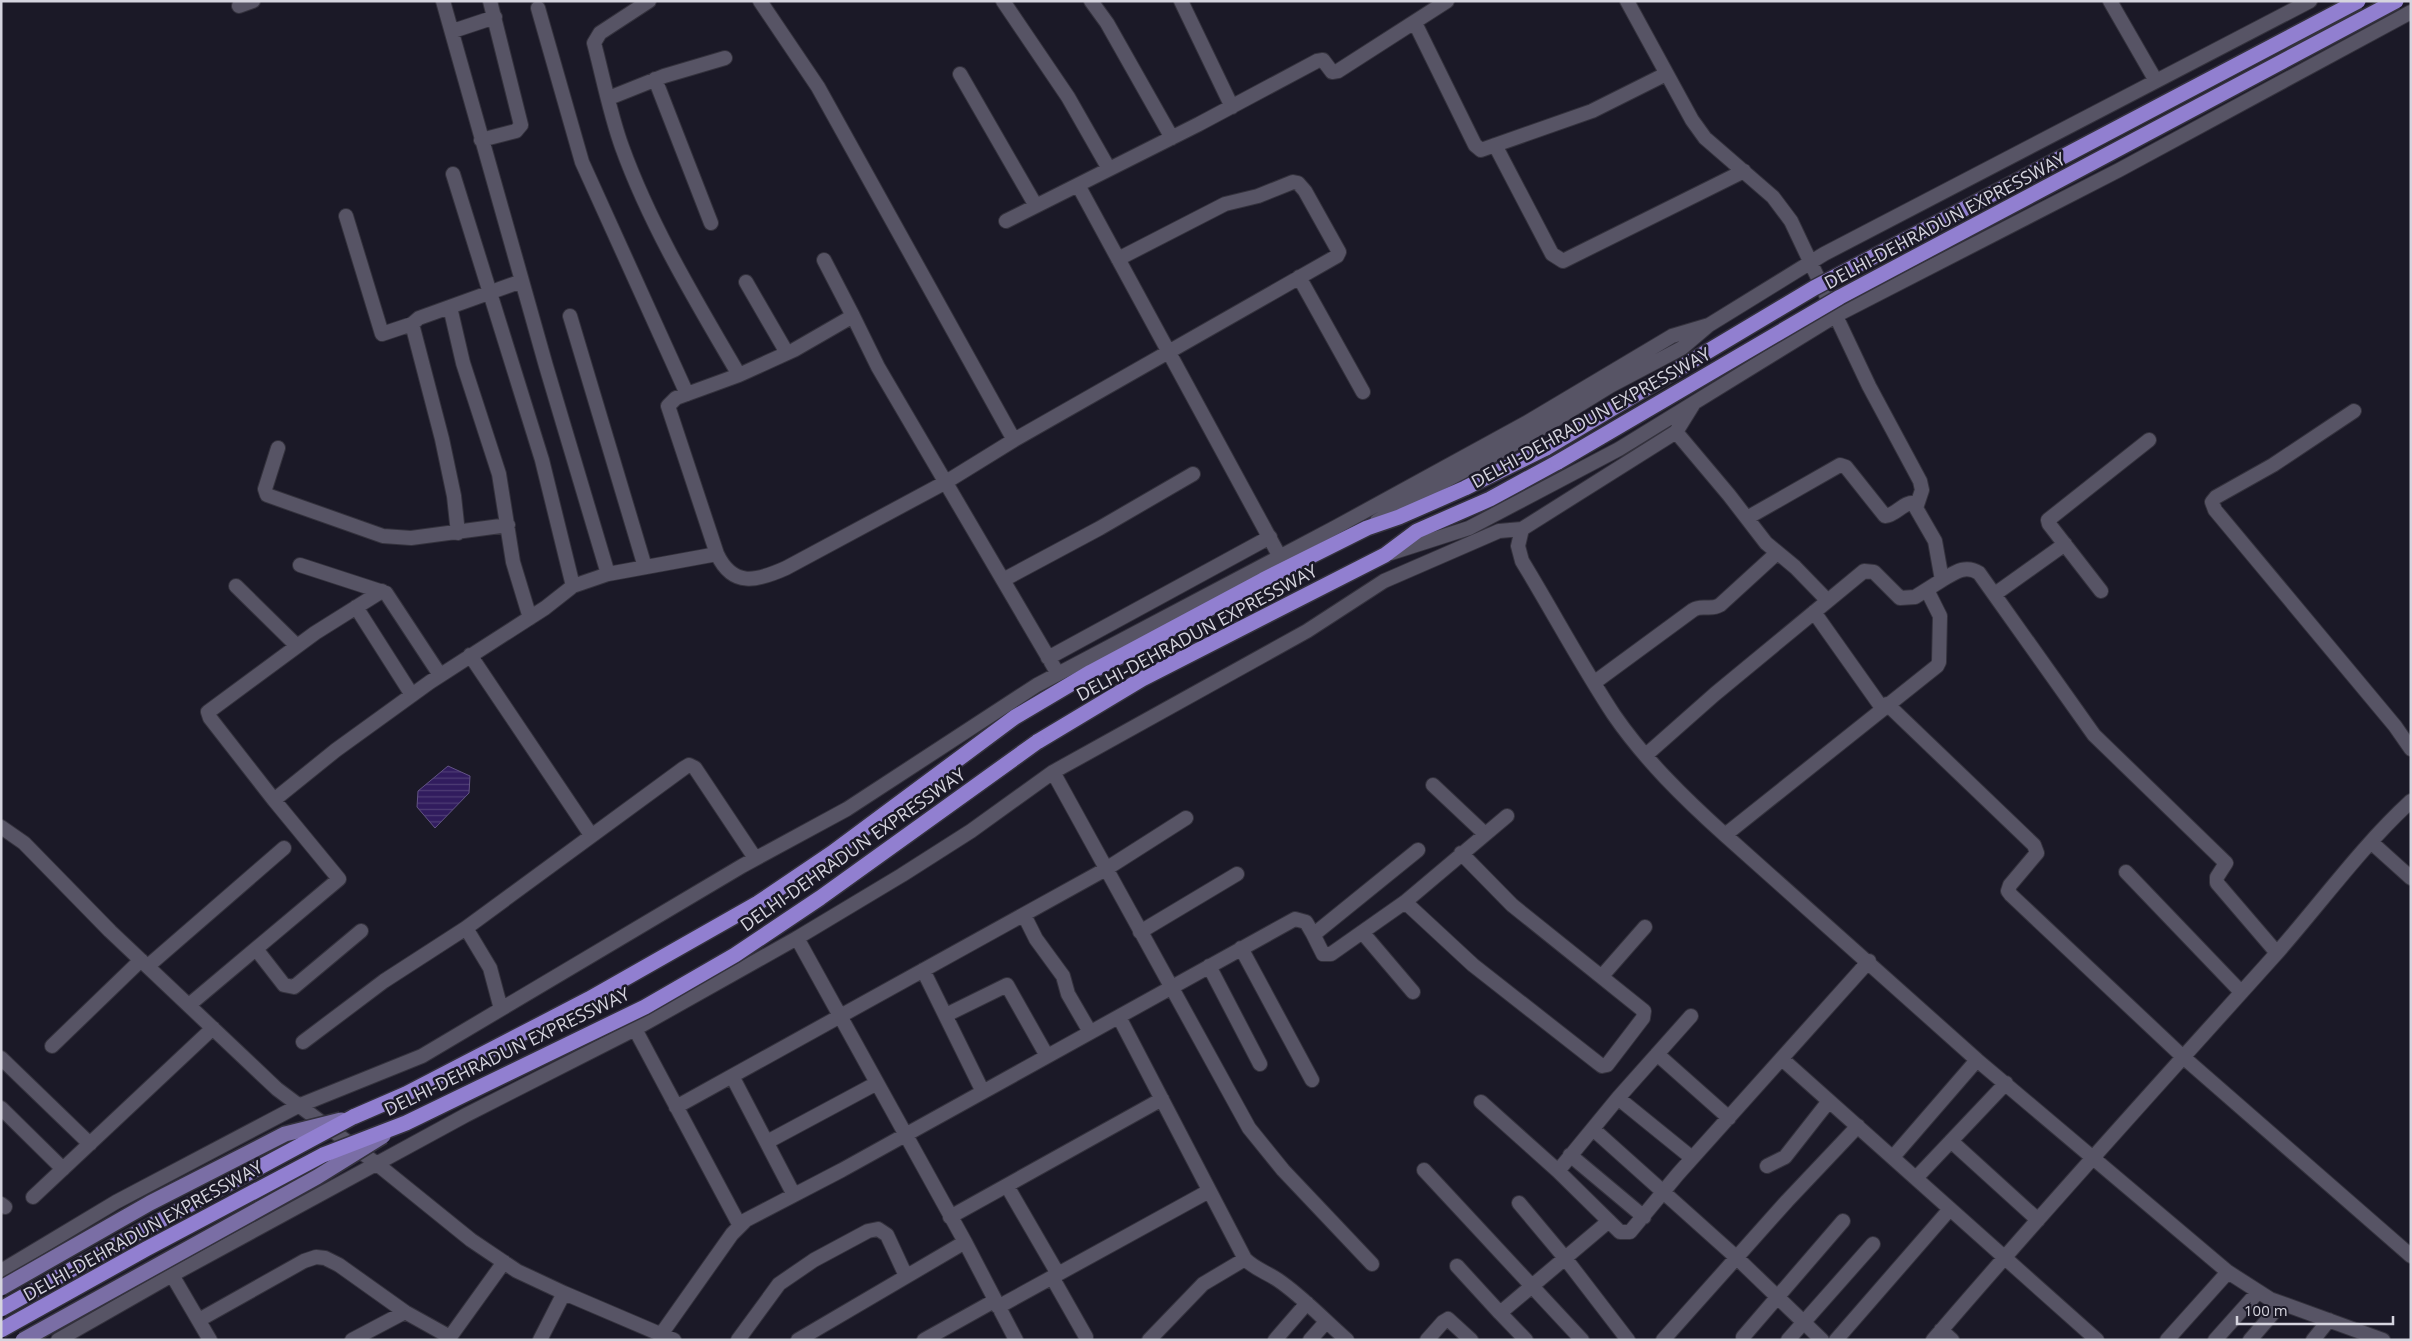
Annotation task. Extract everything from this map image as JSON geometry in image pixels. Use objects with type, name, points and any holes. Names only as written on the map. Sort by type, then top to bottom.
[{"type":"highway","name":"DELHI-DEHRADUN EXPRESSWAY","points":[[1,1309],[137,1233],[353,1117],[406,1094],[589,999],[750,908],[832,853],[1015,717],[1091,672],[1263,580],[1367,528],[1398,517],[1465,488],[1546,448],[1814,288],[2358,1]]},
{"type":"highway","name":"DELHI-DEHRADUN EXPRESSWAY","points":[[1,1330],[146,1249],[322,1155],[406,1122],[644,1007],[735,955],[820,898],[1036,742],[1142,679],[1385,555],[1417,531],[1490,498],[1558,462],[1840,297],[2396,1]]},
{"type":"main road","points":[[1,1288],[150,1203],[285,1134],[353,1117]]},
{"type":"main road","points":[[23,1340],[317,1176],[406,1122]]},
{"type":"street","points":[[239,6],[253,1]]},
{"type":"street","points":[[443,1],[453,31],[481,140],[608,574]]},
{"type":"street","points":[[481,140],[516,131],[521,125],[490,1]]},
{"type":"street","points":[[648,1],[594,39],[622,146],[651,214],[675,265],[739,375]]},
{"type":"street","points":[[760,1],[822,94],[1014,440]]},
{"type":"street","points":[[1003,1],[1068,97],[1109,169]]},
{"type":"street","points":[[1090,1],[1107,22],[1172,138]]},
{"type":"street","points":[[1181,1],[1232,107]]},
{"type":"street","points":[[1006,221],[1172,138],[1320,60],[1326,63],[1332,72],[1338,71],[1447,1]]},
{"type":"street","points":[[1626,1],[1692,120],[1705,138],[1773,197],[1791,221],[1869,386],[1920,481],[1922,490],[1916,503],[1918,512],[1935,541],[1942,580]]},
{"type":"street","points":[[2110,1],[2156,81]]},
{"type":"street","points":[[1367,528],[1414,497],[1529,436],[1610,386],[1682,348],[1710,325],[1812,262],[2156,81],[2290,6],[2310,1]]},
{"type":"street","points":[[538,8],[582,162],[687,394]]},
{"type":"street","points":[[1385,555],[1469,528],[1619,450],[1835,316],[2119,170],[2411,12]]},
{"type":"street","points":[[453,31],[495,17]]},
{"type":"street","points":[[1415,23],[1474,145],[1481,150],[1592,110],[1666,74]]},
{"type":"street","points":[[609,98],[655,79],[725,58]]},
{"type":"street","points":[[960,74],[1036,206]]},
{"type":"street","points":[[655,79],[711,223]]},
{"type":"street","points":[[1495,145],[1552,254],[1563,261],[1744,171]]},
{"type":"street","points":[[453,174],[542,460],[573,586]]},
{"type":"street","points":[[853,316],[787,353],[739,375],[671,400],[668,406],[717,554],[724,567],[738,578],[752,578],[773,574],[946,482],[1014,440],[1337,256],[1339,252],[1305,192],[1298,183],[1293,182],[1258,196],[1225,204],[1118,259]]},
{"type":"street","points":[[1078,185],[1280,557]]},
{"type":"street","points":[[346,216],[382,334],[412,324],[419,318],[522,281]]},
{"type":"street","points":[[824,260],[878,367],[1058,674]]},
{"type":"street","points":[[1299,277],[1363,392]]},
{"type":"street","points":[[746,282],[787,353]]},
{"type":"street","points":[[450,307],[463,363],[499,474],[513,562],[530,618]]},
{"type":"street","points":[[570,316],[644,567]]},
{"type":"street","points":[[412,324],[442,439],[454,496],[458,533]]},
{"type":"street","points":[[1,1271],[116,1202],[298,1106],[422,1056],[755,858],[847,809],[995,711],[1058,674],[1280,557],[1526,423],[1672,336],[1710,325]]},
{"type":"street","points":[[58,1340],[172,1275],[466,1115],[635,1029],[797,938],[902,875],[971,830],[1053,772],[1307,631],[1384,581],[1499,530],[1522,529],[1676,432],[1694,403]]},
{"type":"street","points":[[2354,411],[2273,465],[2216,497],[2212,502],[2215,510],[2294,608],[2395,726],[2411,750]]},
{"type":"street","points":[[1676,432],[1747,518],[1755,531],[1795,567],[1827,600]]},
{"type":"street","points":[[2101,591],[2049,524],[2050,518],[2149,440]]},
{"type":"street","points":[[278,448],[265,488],[269,497],[383,536],[411,538],[508,525]]},
{"type":"street","points":[[1747,518],[1840,465],[1846,467],[1885,516],[1891,515],[1906,504],[1916,503]]},
{"type":"street","points":[[1003,580],[1100,528],[1193,474]]},
{"type":"street","points":[[1522,529],[1518,537],[1522,562],[1615,715],[1646,755],[1688,802],[1977,1060],[2228,1272],[2258,1292],[2281,1304],[2329,1320],[2367,1337],[2383,1340]]},
{"type":"street","points":[[1048,658],[1270,537]]},
{"type":"street","points":[[1995,594],[2065,544]]},
{"type":"street","points":[[1595,682],[1692,610],[1702,606],[1711,609],[1720,605],[1778,553]]},
{"type":"street","points":[[274,800],[336,750],[412,695],[470,655],[530,618],[573,586],[608,574],[717,554]]},
{"type":"street","points":[[300,565],[382,591],[390,597],[440,675]]},
{"type":"street","points":[[1646,755],[1827,600],[1864,571],[1874,572],[1900,598],[1915,597],[1960,570],[1973,570],[1995,594],[2067,700],[2094,735],[2226,863],[2217,877],[2217,883],[2277,953]]},
{"type":"street","points":[[236,586],[297,646]]},
{"type":"street","points":[[1725,835],[1885,706],[1933,670],[1939,662],[1940,616],[1927,590]]},
{"type":"street","points":[[189,1005],[339,880],[210,718],[208,712],[297,646],[382,591]]},
{"type":"street","points":[[356,607],[412,695]]},
{"type":"street","points":[[1814,612],[1885,706],[2034,844],[2036,853],[2010,885],[2008,891],[2011,895],[2182,1056],[2411,1256]]},
{"type":"street","points":[[470,655],[592,836]]},
{"type":"street","points":[[303,1042],[384,980],[466,928],[684,768],[692,766],[755,858]]},
{"type":"street","points":[[1053,772],[1170,987],[1254,1135],[1308,1198],[1372,1264]]},
{"type":"street","points":[[1433,785],[1485,834]]},
{"type":"street","points":[[1952,1340],[1937,1335],[2182,1056],[2277,953],[2371,842],[2411,801]]},
{"type":"street","points":[[1,827],[24,842],[144,963],[298,1106],[377,1164],[464,1234],[504,1262],[564,1293],[668,1337],[740,1226],[746,1220],[906,1135],[1295,919],[1306,922],[1325,956],[1405,902],[1507,816]]},
{"type":"street","points":[[676,1107],[1106,869],[1186,818]]},
{"type":"street","points":[[2371,842],[2411,878]]},
{"type":"street","points":[[52,1046],[144,963],[284,848]]},
{"type":"street","points":[[1312,934],[1418,850]]},
{"type":"street","points":[[1405,902],[1473,965],[1605,1067],[1643,1018],[1644,1011],[1512,905],[1461,853]]},
{"type":"street","points":[[2126,872],[2241,992]]},
{"type":"street","points":[[1140,932],[1237,874]]},
{"type":"street","points":[[1024,915],[1036,939],[1063,976],[1073,1004],[1090,1032]]},
{"type":"street","points":[[1602,976],[1645,927]]},
{"type":"street","points":[[466,928],[490,968],[501,1008]]},
{"type":"street","points":[[256,949],[284,985],[294,987],[361,931]]},
{"type":"street","points":[[1362,932],[1413,992]]},
{"type":"street","points":[[797,938],[965,1242],[1016,1340]]},
{"type":"street","points":[[1241,948],[1312,1080]]},
{"type":"street","points":[[1482,1102],[1558,1171],[1609,1222],[1620,1232],[1626,1234],[1634,1230],[1692,1158],[1868,961]]},
{"type":"street","points":[[1209,966],[1260,1064]]},
{"type":"street","points":[[923,970],[983,1092]]},
{"type":"street","points":[[946,1015],[1007,985],[1047,1056]]},
{"type":"street","points":[[1558,1171],[1618,1098],[1690,1016]]},
{"type":"street","points":[[1119,1017],[1245,1259],[1307,1303],[1347,1340]]},
{"type":"street","points":[[33,1197],[213,1028]]},
{"type":"street","points":[[635,1029],[740,1226]]},
{"type":"street","points":[[1657,1054],[1729,1118]]},
{"type":"street","points":[[1,1058],[90,1144]]},
{"type":"street","points":[[1782,1059],[2097,1340]]},
{"type":"street","points":[[1892,1157],[1977,1060]]},
{"type":"street","points":[[732,1076],[794,1195]]},
{"type":"street","points":[[767,1142],[877,1083]]},
{"type":"street","points":[[1916,1178],[2006,1084]]},
{"type":"street","points":[[1618,1098],[1692,1158]]},
{"type":"street","points":[[950,1217],[1162,1099]]},
{"type":"street","points":[[1767,1166],[1785,1157],[1829,1101]]},
{"type":"street","points":[[1,1108],[63,1169]]},
{"type":"street","points":[[1663,1340],[1787,1201],[1858,1126]]},
{"type":"street","points":[[1593,1129],[1737,1258],[1822,1340]]},
{"type":"street","points":[[1951,1141],[2038,1220]]},
{"type":"street","points":[[1570,1155],[1644,1217]]},
{"type":"street","points":[[1424,1170],[1582,1340]]},
{"type":"street","points":[[1007,1186],[1086,1337]]},
{"type":"street","points":[[924,1340],[1055,1276],[1209,1191]]},
{"type":"street","points":[[1519,1203],[1565,1258],[1628,1340]]},
{"type":"street","points":[[1836,1340],[1950,1209]]},
{"type":"street","points":[[1743,1338],[1842,1221]]},
{"type":"street","points":[[1500,1312],[1609,1222]]},
{"type":"street","points":[[738,1340],[779,1284],[814,1260],[868,1231],[878,1229],[887,1235],[906,1276]]},
{"type":"street","points":[[798,1340],[965,1242]]},
{"type":"street","points":[[1788,1340],[1873,1244]]},
{"type":"street","points":[[199,1320],[304,1261],[316,1257],[325,1258],[339,1265],[405,1312],[453,1338],[504,1262]]},
{"type":"street","points":[[1149,1340],[1203,1284],[1245,1259]]},
{"type":"street","points":[[1458,1266],[1526,1340]]},
{"type":"street","points":[[2167,1340],[2228,1272]]},
{"type":"street","points":[[172,1275],[210,1340]]},
{"type":"street","points":[[2215,1340],[2258,1292]]},
{"type":"street","points":[[540,1340],[564,1293]]},
{"type":"street","points":[[1275,1340],[1307,1303]]},
{"type":"street","points":[[2250,1340],[2281,1304]]},
{"type":"street","points":[[352,1340],[405,1312]]},
{"type":"street","points":[[1427,1340],[1443,1322],[1448,1320],[1472,1340]]},
{"type":"street","points":[[2313,1340],[2329,1320]]},
{"type":"street","points":[[1310,1340],[1326,1322]]},
{"type":"shaded area","points":[[448,766],[470,776],[469,793],[435,828],[417,807],[418,791]]}]
